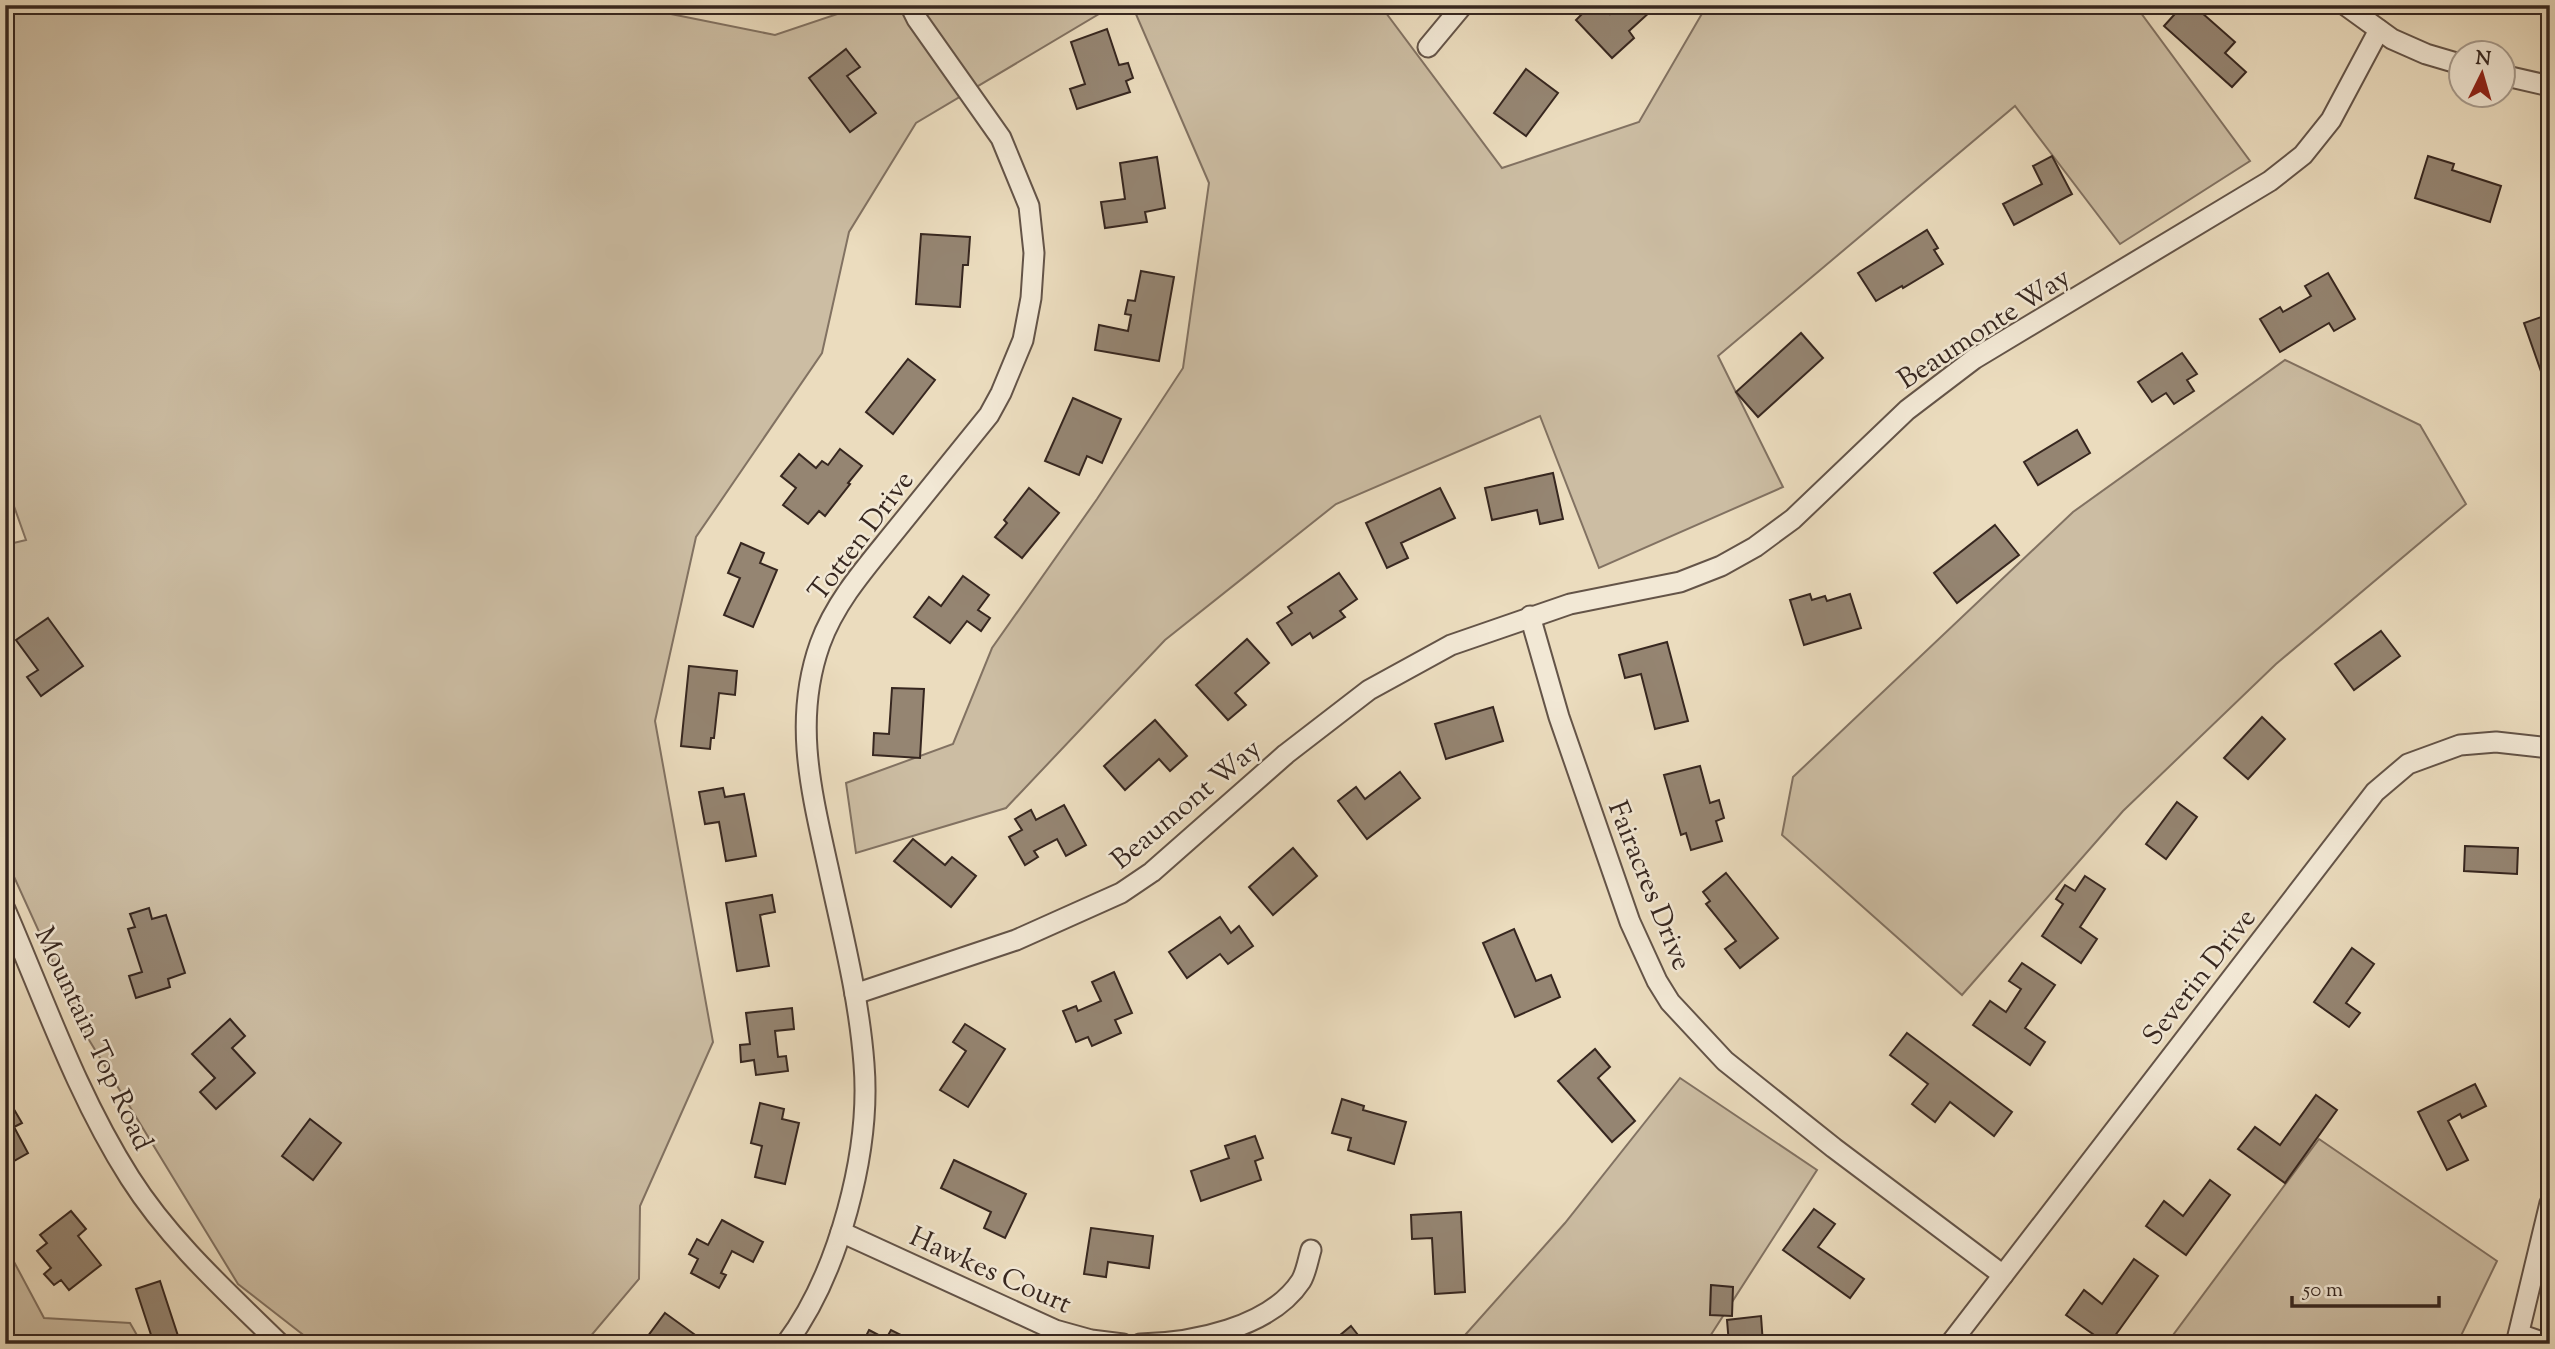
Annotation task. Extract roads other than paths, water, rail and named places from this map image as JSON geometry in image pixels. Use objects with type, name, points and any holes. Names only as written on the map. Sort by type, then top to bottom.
[{"type":"street","name":"Totten Drive","points":[[786,1344],[820,1287],[841,1232],[854,1184],[863,1118],[864,1065],[855,994],[808,776],[804,724],[811,674],[830,621],[851,586],[989,415],[1001,394],[1023,340],[1031,299],[1034,253],[1029,206],[1008,152],[910,5]]},
{"type":"street","points":[[1428,47],[1463,5]]},
{"type":"street","points":[[2345,5],[2392,39],[2446,60]]},
{"type":"street","name":"Beaumonte Way","points":[[1530,616],[1570,604],[1679,582],[1721,566],[1755,547],[1793,519],[1906,410],[1974,359],[2270,181],[2303,155],[2331,120],[2379,30]]},
{"type":"street","points":[[2516,78],[2550,86]]},
{"type":"street","name":"Beaumont Way","points":[[855,994],[1016,940],[1121,893],[1152,872],[1286,754],[1369,690],[1451,645],[1530,616]]},
{"type":"street","name":"Fairacres Drive","points":[[1530,616],[1559,717],[1630,922],[1657,981],[1670,1002],[1725,1061],[1834,1148],[2003,1275]]},
{"type":"street","name":"Severin Drive","points":[[1950,1344],[2375,792],[2408,764],[2460,745],[2496,741],[2550,748]]},
{"type":"street","name":"Mountain Top Road","points":[[5,909],[84,1095],[131,1180],[163,1223],[214,1280],[280,1344]]},
{"type":"street","points":[[2548,1344],[2518,1339],[2550,1203]]},
{"type":"street","name":"Hawkes Court","points":[[841,1232],[1055,1330],[1091,1340],[1123,1344]]},
{"type":"street","points":[[1140,1344],[1197,1338],[1264,1315],[1289,1296],[1303,1279],[1311,1251]]}]
